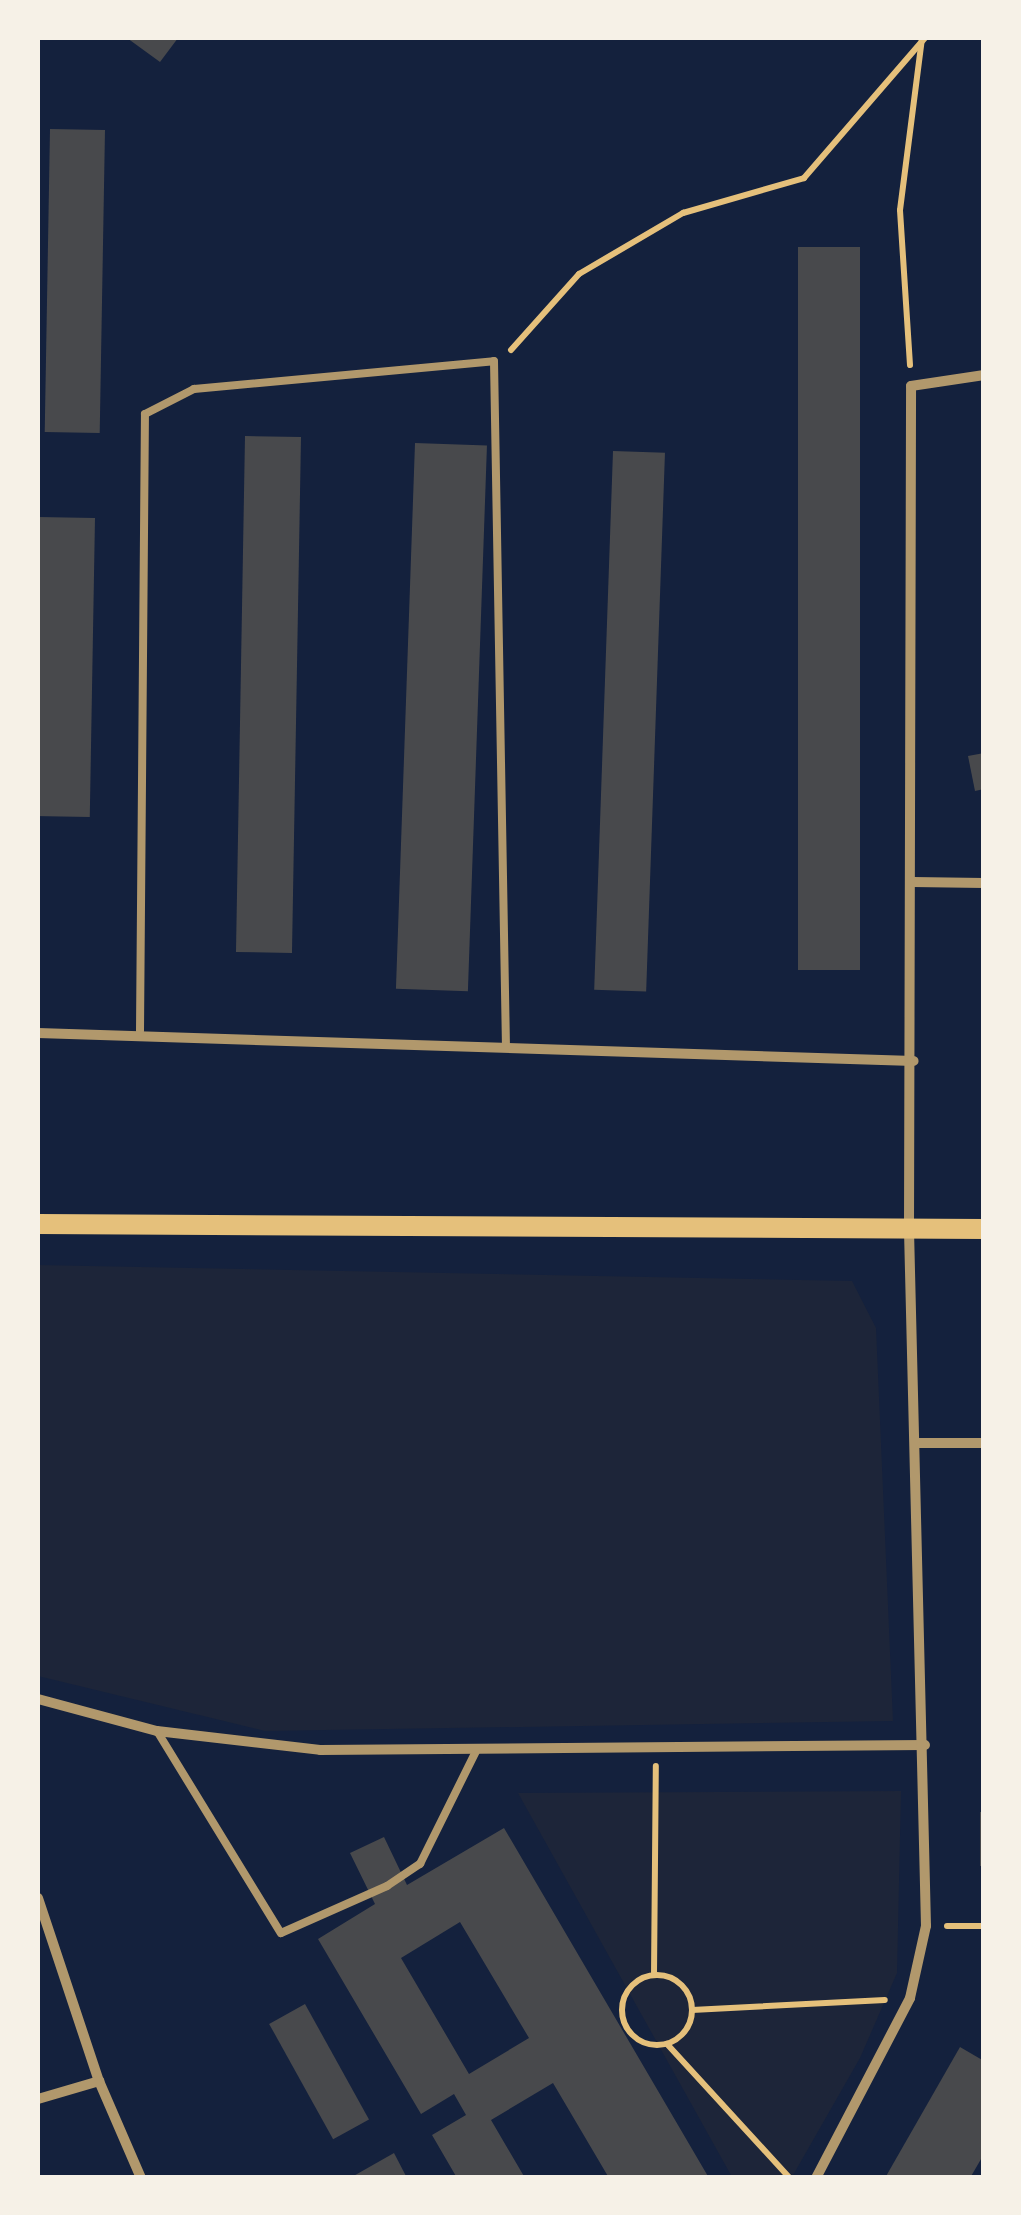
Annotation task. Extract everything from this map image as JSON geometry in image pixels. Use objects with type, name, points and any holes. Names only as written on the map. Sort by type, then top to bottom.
[{"type":"main road","points":[[38,1224],[984,1229]]},
{"type":"street","points":[[816,2178],[910,1998],[926,1926],[918,1444],[909,1229],[914,1062],[912,386],[984,375]]},
{"type":"street","points":[[913,882],[984,883]]},
{"type":"street","points":[[38,1032],[140,1031],[914,1062]]},
{"type":"street","points":[[918,1444],[984,1443]]},
{"type":"street","points":[[38,1699],[158,1731],[320,1750],[925,1745]]},
{"type":"street","points":[[38,1898],[99,2080],[141,2178]]},
{"type":"street","points":[[38,2099],[99,2080]]},
{"type":"lane","points":[[140,1031],[144,414],[194,390],[494,361],[506,1046]]},
{"type":"lane","points":[[158,1731],[281,1933],[387,1886],[420,1864],[477,1749]]},
{"type":"path","points":[[494,361],[579,274],[682,213],[804,178],[923,38]]},
{"type":"path","points":[[912,386],[900,210],[923,38]]},
{"type":"path","points":[[654,1975],[656,1747]]},
{"type":"path","points":[[926,1926],[984,1926]]},
{"type":"path","points":[[654,1975],[676,1980],[692,2010],[685,2031],[667,2044],[642,2042],[624,2023],[631,1986],[654,1975]]},
{"type":"path","points":[[692,2010],[910,1998]]},
{"type":"path","points":[[667,2044],[790,2178]]},
{"type":"shaded area","points":[[38,1265],[852,1281],[876,1328],[893,1721],[265,1731],[38,1676]]},
{"type":"shaded area","points":[[901,1791],[897,1973],[860,2058],[792,2177],[732,2177],[518,1793]]},
{"type":"building","points":[[127,38],[178,38],[160,62]]},
{"type":"building","points":[[50,129],[105,130],[100,433],[45,432]]},
{"type":"building","points":[[798,247],[860,247],[860,970],[798,970]]},
{"type":"building","points":[[245,436],[301,437],[292,953],[236,952]]},
{"type":"building","points":[[415,443],[487,446],[468,991],[396,989]]},
{"type":"building","points":[[613,451],[665,453],[646,991],[594,990]]},
{"type":"building","points":[[38,517],[95,518],[90,817],[38,816]]},
{"type":"building","points":[[984,753],[984,789],[975,791],[968,756]]},
{"type":"building","points":[[980,1812],[984,1812],[984,1866],[980,1866]]},
{"type":"building","points":[[504,1828],[709,2178],[609,2178],[553,2083],[491,2120],[525,2178],[457,2178],[432,2135],[466,2115],[454,2094],[421,2114],[318,1939],[375,1904],[350,1853],[384,1837],[407,1885]],"holes":[[[460,1922],[529,2038],[469,2074],[401,1958]]]},
{"type":"building","points":[[305,2004],[369,2119],[333,2139],[269,2024]]},
{"type":"building","points":[[960,2047],[984,2061],[984,2154],[970,2178],[885,2178]]},
{"type":"building","points":[[394,2153],[407,2178],[350,2178]]}]
